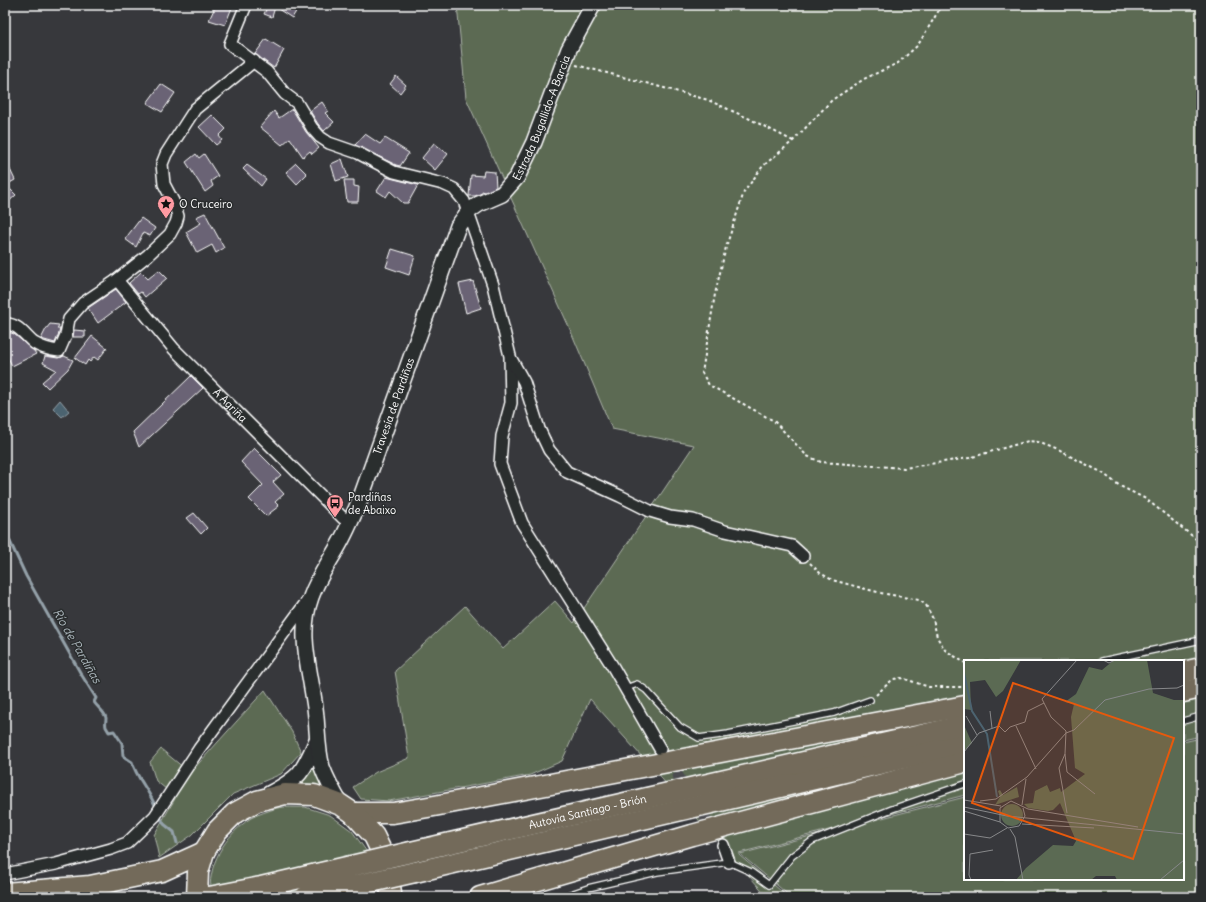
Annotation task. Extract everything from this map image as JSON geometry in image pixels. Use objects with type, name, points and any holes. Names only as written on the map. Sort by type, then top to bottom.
[{"type":"highway","points":[[1184,672],[1201,668]]},
{"type":"highway","points":[[197,897],[198,872],[204,852],[217,831],[235,813],[257,800],[285,794],[314,795],[347,809],[393,813],[964,706]]},
{"type":"highway","name":"Autovía Santiago - Brión","points":[[209,897],[260,887],[964,725]]},
{"type":"highway","name":"Autovía Santiago - Brión","points":[[305,897],[964,744]]},
{"type":"highway","points":[[480,897],[700,833],[964,762]]},
{"type":"highway","points":[[347,809],[374,836],[387,863],[391,893],[390,897]]},
{"type":"highway","points":[[5,893],[90,886],[162,872],[204,852]]},
{"type":"street","points":[[246,5],[230,44],[267,72],[285,94],[297,103],[312,128],[320,137],[329,143],[358,153],[394,172],[443,184],[454,189],[464,201],[469,211],[474,233],[493,285],[510,356],[511,403],[502,436],[500,464],[522,522],[626,688],[660,749]]},
{"type":"street","name":"Estrada Bugallido-A Barcia","points":[[469,211],[479,204],[502,194],[517,178],[534,142],[563,62],[594,5]]},
{"type":"street","points":[[5,324],[10,324],[24,332],[34,342],[45,349],[59,351],[66,335],[70,319],[83,303],[117,280],[148,255],[170,234],[178,216],[174,203],[164,184],[162,164],[166,154],[195,109],[254,61]]},
{"type":"street","name":"Travesía de Pardiñas","points":[[347,809],[326,776],[322,766],[317,740],[314,701],[304,640],[305,620],[311,597],[321,575],[342,540],[365,486],[458,226],[469,211]]},
{"type":"street","name":"A Agriña","points":[[117,280],[174,349],[343,518],[350,523]]},
{"type":"street","points":[[510,356],[524,382],[539,429],[549,450],[567,472],[650,511],[670,517],[693,520],[725,531],[792,546],[803,556]]},
{"type":"street","points":[[5,874],[56,864],[111,849],[127,843],[155,816],[199,749],[311,597]]},
{"type":"street","points":[[257,800],[290,782],[299,775],[307,763],[317,740]]},
{"type":"street","points":[[723,845],[729,862]]},
{"type":"lane","points":[[1107,660],[1201,640]]},
{"type":"lane","points":[[626,688],[637,684],[646,690],[680,727],[699,738],[728,734],[834,713],[870,700]]},
{"type":"lane","points":[[1184,721],[1201,716]]},
{"type":"lane","points":[[562,897],[588,888],[657,872],[729,862],[751,872],[769,885],[792,856],[812,841],[892,809],[964,784]]},
{"type":"path","points":[[942,5],[918,45],[898,63],[864,79],[832,100],[793,141],[763,166],[744,192],[726,247],[715,294],[702,373],[709,384],[774,421],[807,456],[821,462],[904,468],[969,458],[1028,441],[1038,442],[1058,450],[1101,472],[1120,486],[1146,499],[1201,543]]},
{"type":"path","points":[[563,62],[708,100],[793,141]]},
{"type":"path","points":[[803,556],[820,573],[832,580],[868,590],[919,600],[926,605],[933,619],[937,637],[945,650],[964,662]]},
{"type":"path","points":[[870,700],[893,679],[902,678],[929,687],[964,687]]},
{"type":"green space","points":[[457,5],[1201,5],[1201,736],[1184,740],[1184,660],[964,660],[964,795],[739,853],[739,855],[788,897],[768,897],[590,699],[562,761],[530,775],[389,801],[361,799],[353,787],[376,772],[409,758],[395,671],[465,606],[503,649],[555,601],[574,623],[694,445],[612,429],[569,327],[466,98]]},
{"type":"green space","points":[[265,690],[292,732],[301,752],[281,774],[233,794],[192,835],[159,858],[154,835],[176,797],[156,781],[150,762],[161,749],[190,773]]},
{"type":"green space","points":[[1201,738],[1201,897],[791,897],[740,854],[964,797],[964,880],[1184,880],[1184,742]]},
{"type":"green space","points":[[316,755],[328,791],[297,785]]},
{"type":"green space","points":[[280,807],[305,807],[330,815],[352,831],[367,852],[375,877],[375,897],[211,897],[211,874],[219,852],[233,833],[251,818],[260,814]]},
{"type":"water","points":[[60,400],[69,411],[62,417],[53,408]]},
{"type":"building","points":[[216,5],[233,5],[225,25],[209,20]]},
{"type":"building","points":[[268,5],[300,5],[292,18],[275,7],[272,17],[264,14]]},
{"type":"building","points":[[266,39],[284,50],[274,68],[255,54]]},
{"type":"building","points":[[396,76],[406,85],[400,93],[390,84]]},
{"type":"building","points":[[161,84],[175,93],[162,112],[147,103]]},
{"type":"building","points":[[322,102],[328,111],[325,113],[334,122],[324,131],[310,111]]},
{"type":"building","points":[[292,109],[306,132],[319,148],[312,154],[310,151],[303,157],[290,138],[282,145],[260,127],[274,111],[279,118]]},
{"type":"building","points":[[212,115],[226,129],[219,136],[222,140],[216,145],[199,127]]},
{"type":"building","points":[[365,134],[380,144],[385,138],[409,153],[400,166],[396,165],[355,145]]},
{"type":"building","points":[[434,143],[448,154],[435,170],[422,158]]},
{"type":"building","points":[[196,154],[199,158],[204,154],[218,176],[211,181],[213,186],[205,192],[186,162]]},
{"type":"building","points":[[5,159],[15,180],[6,185],[16,195],[5,205]]},
{"type":"building","points":[[342,159],[348,177],[336,181],[331,164]]},
{"type":"building","points":[[296,163],[307,174],[297,184],[286,172]]},
{"type":"building","points":[[247,165],[266,179],[261,186],[243,169]]},
{"type":"building","points":[[484,171],[495,172],[496,187],[485,192],[482,191],[482,193],[475,196],[469,196],[471,175],[483,176]]},
{"type":"building","points":[[386,177],[418,185],[408,203],[403,203],[390,191],[386,197],[377,191]]},
{"type":"building","points":[[344,180],[354,180],[354,186],[359,187],[358,202],[347,202]]},
{"type":"building","points":[[205,213],[224,248],[216,253],[212,245],[197,253],[186,232],[201,223],[196,217]]},
{"type":"building","points":[[141,218],[155,228],[150,236],[143,233],[136,247],[125,239]]},
{"type":"building","points":[[392,249],[415,256],[409,275],[386,267]]},
{"type":"building","points":[[159,270],[167,278],[145,297],[141,292],[138,294],[129,283],[141,272],[148,279]]},
{"type":"building","points":[[473,281],[481,308],[466,313],[459,284]]},
{"type":"building","points":[[116,289],[126,302],[98,323],[88,308]]},
{"type":"building","points":[[50,324],[59,325],[57,329],[60,329],[55,343],[41,339]]},
{"type":"building","points":[[74,330],[85,331],[85,337],[73,337]]},
{"type":"building","points":[[5,331],[14,334],[36,354],[12,366],[5,351]]},
{"type":"building","points":[[92,336],[107,348],[98,360],[94,357],[90,362],[88,360],[85,365],[75,358]]},
{"type":"building","points":[[45,356],[58,358],[64,356],[73,360],[68,369],[48,388],[42,382],[56,370],[43,363]]},
{"type":"building","points":[[191,376],[203,388],[139,447],[133,432]]},
{"type":"building","points":[[254,448],[281,475],[273,482],[284,494],[275,502],[279,506],[266,516],[249,499],[263,485],[241,462]]},
{"type":"building","points":[[194,513],[207,528],[201,534],[187,518]]},
{"type":"waterway","name":"Río de Pardiñas","points":[[5,531],[26,576],[96,698],[94,702],[106,718],[106,727],[109,732],[114,731],[122,743],[123,756],[132,762],[156,808]]},
{"type":"waterway","name":"Río de Pardiñas","points":[[159,815],[164,824],[174,832],[177,843]]},
{"type":"tunnel","points":[[667,759],[723,845]]},
{"type":"place","name":"O Cruceiro","points":[[166,219]]},
{"type":"place","name":"Pardiñas de Abaixo","points":[[335,518]]}]
